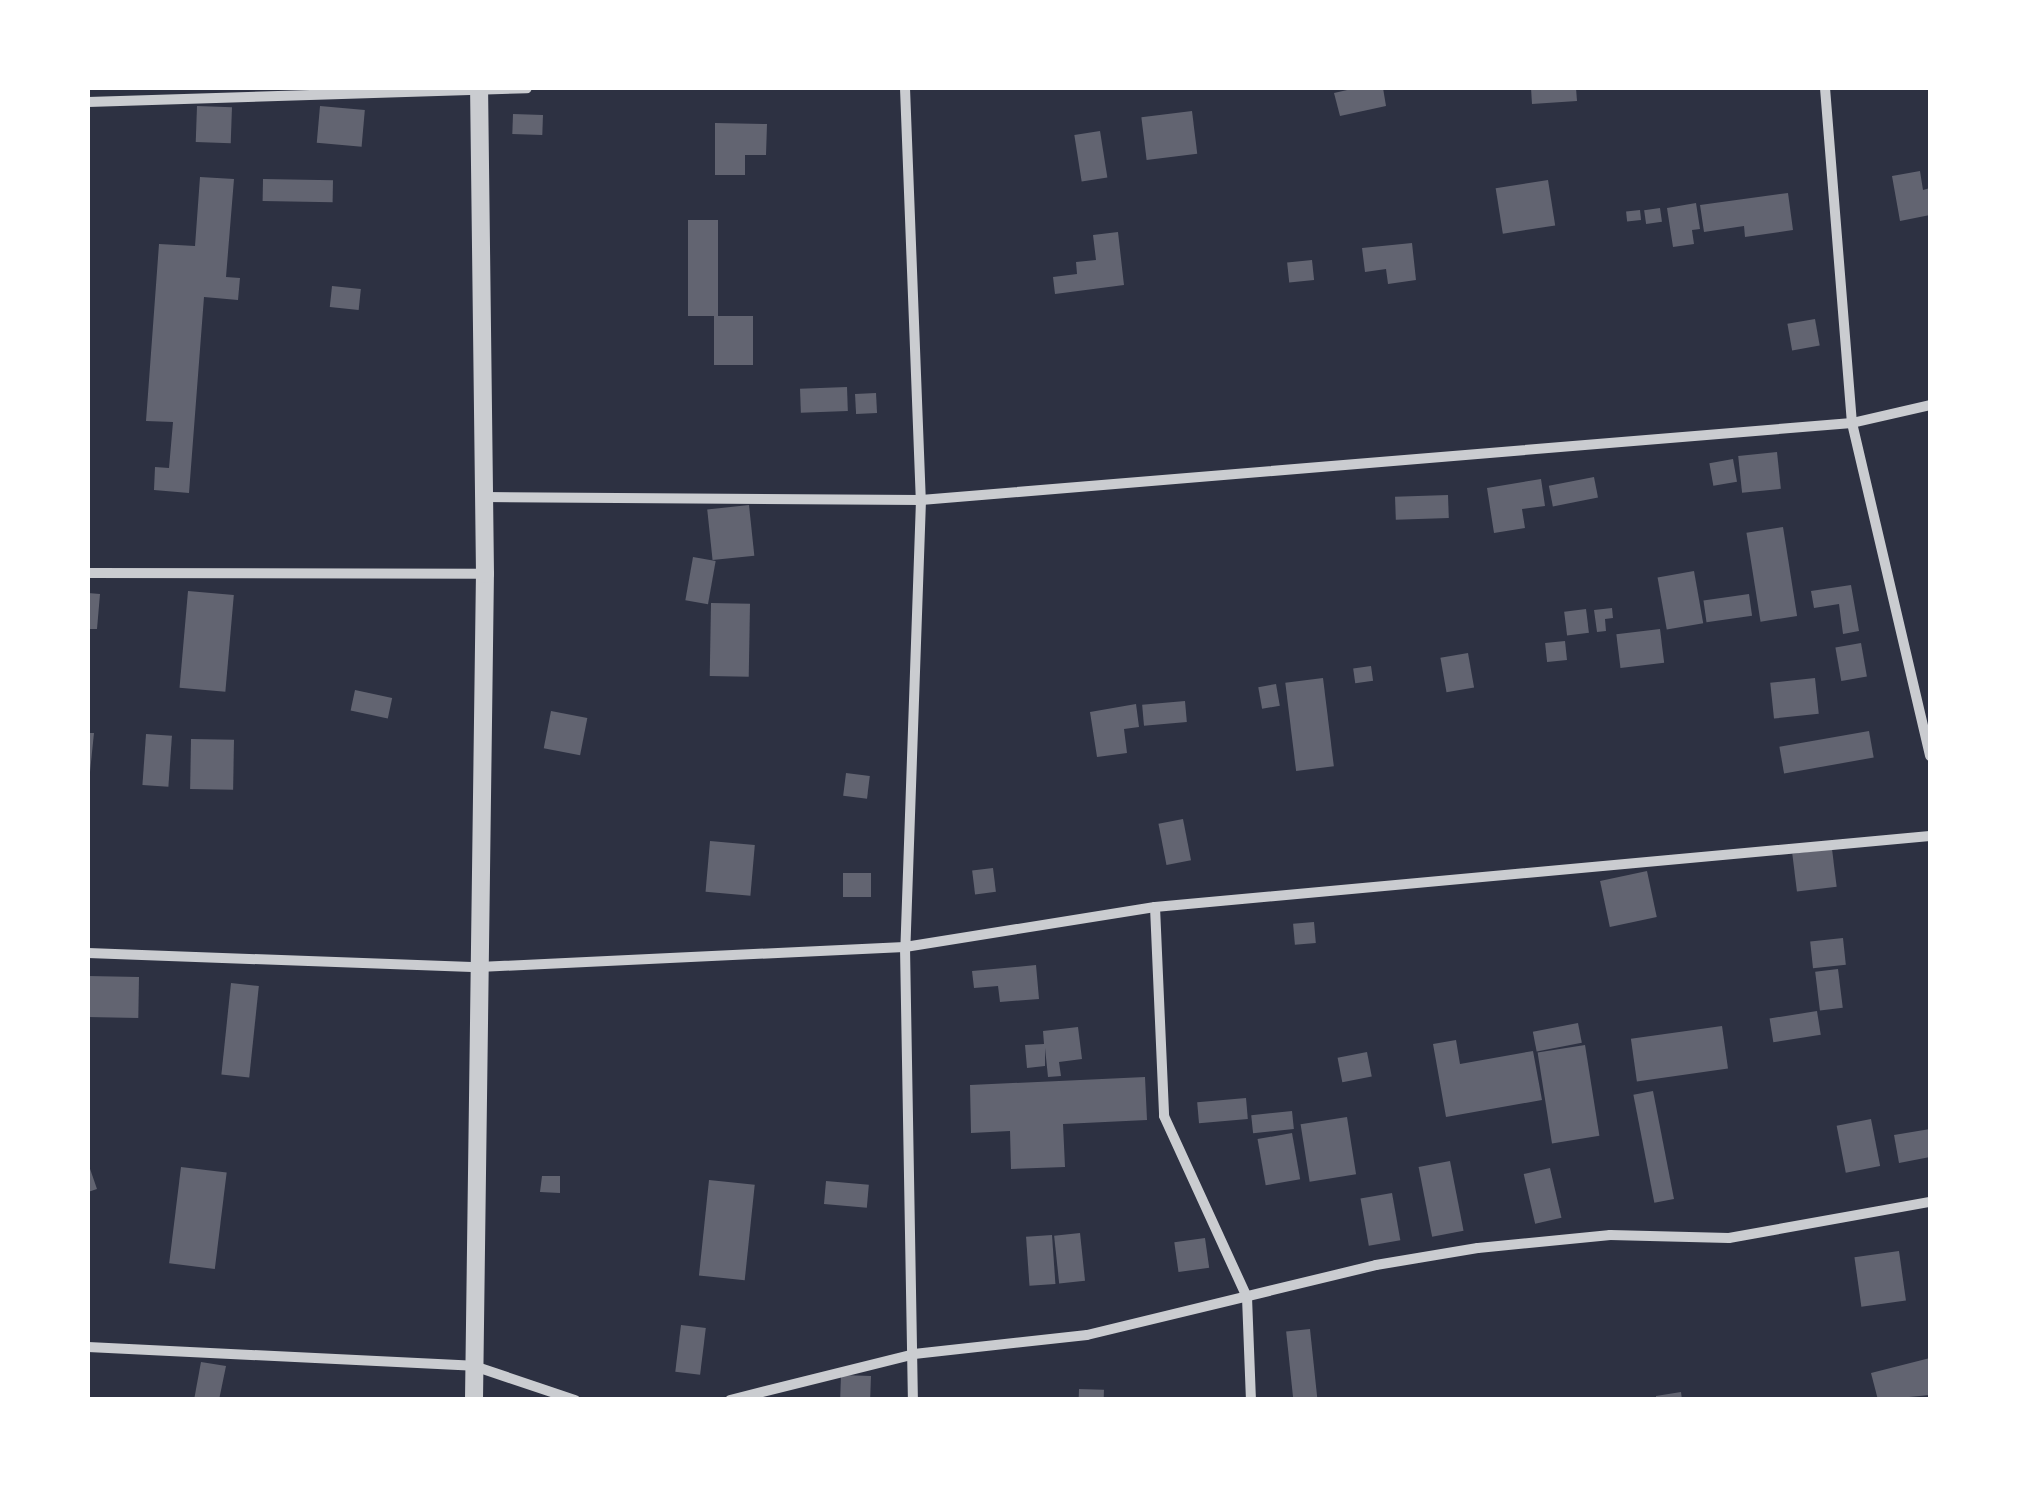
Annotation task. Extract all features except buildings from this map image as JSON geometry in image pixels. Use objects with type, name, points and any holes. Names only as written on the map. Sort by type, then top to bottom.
[{"type":"street","points":[[474,1400],[485,574],[479,88]]},
{"type":"street","points":[[88,102],[527,88]]},
{"type":"street","points":[[905,88],[921,500],[906,947],[912,1400]]},
{"type":"street","points":[[1825,88],[1852,423],[1930,756]]},
{"type":"street","points":[[484,497],[921,500],[1852,423],[1930,405]]},
{"type":"street","points":[[88,574],[485,574]]},
{"type":"street","points":[[88,953],[479,967],[906,947],[1155,907],[1930,836]]},
{"type":"street","points":[[1155,907],[1164,1116],[1246,1297],[1251,1400]]},
{"type":"street","points":[[730,1400],[914,1354],[1087,1336],[1376,1265],[1478,1248],[1610,1235],[1729,1238],[1930,1202]]},
{"type":"street","points":[[88,1347],[474,1366],[574,1400]]}]
